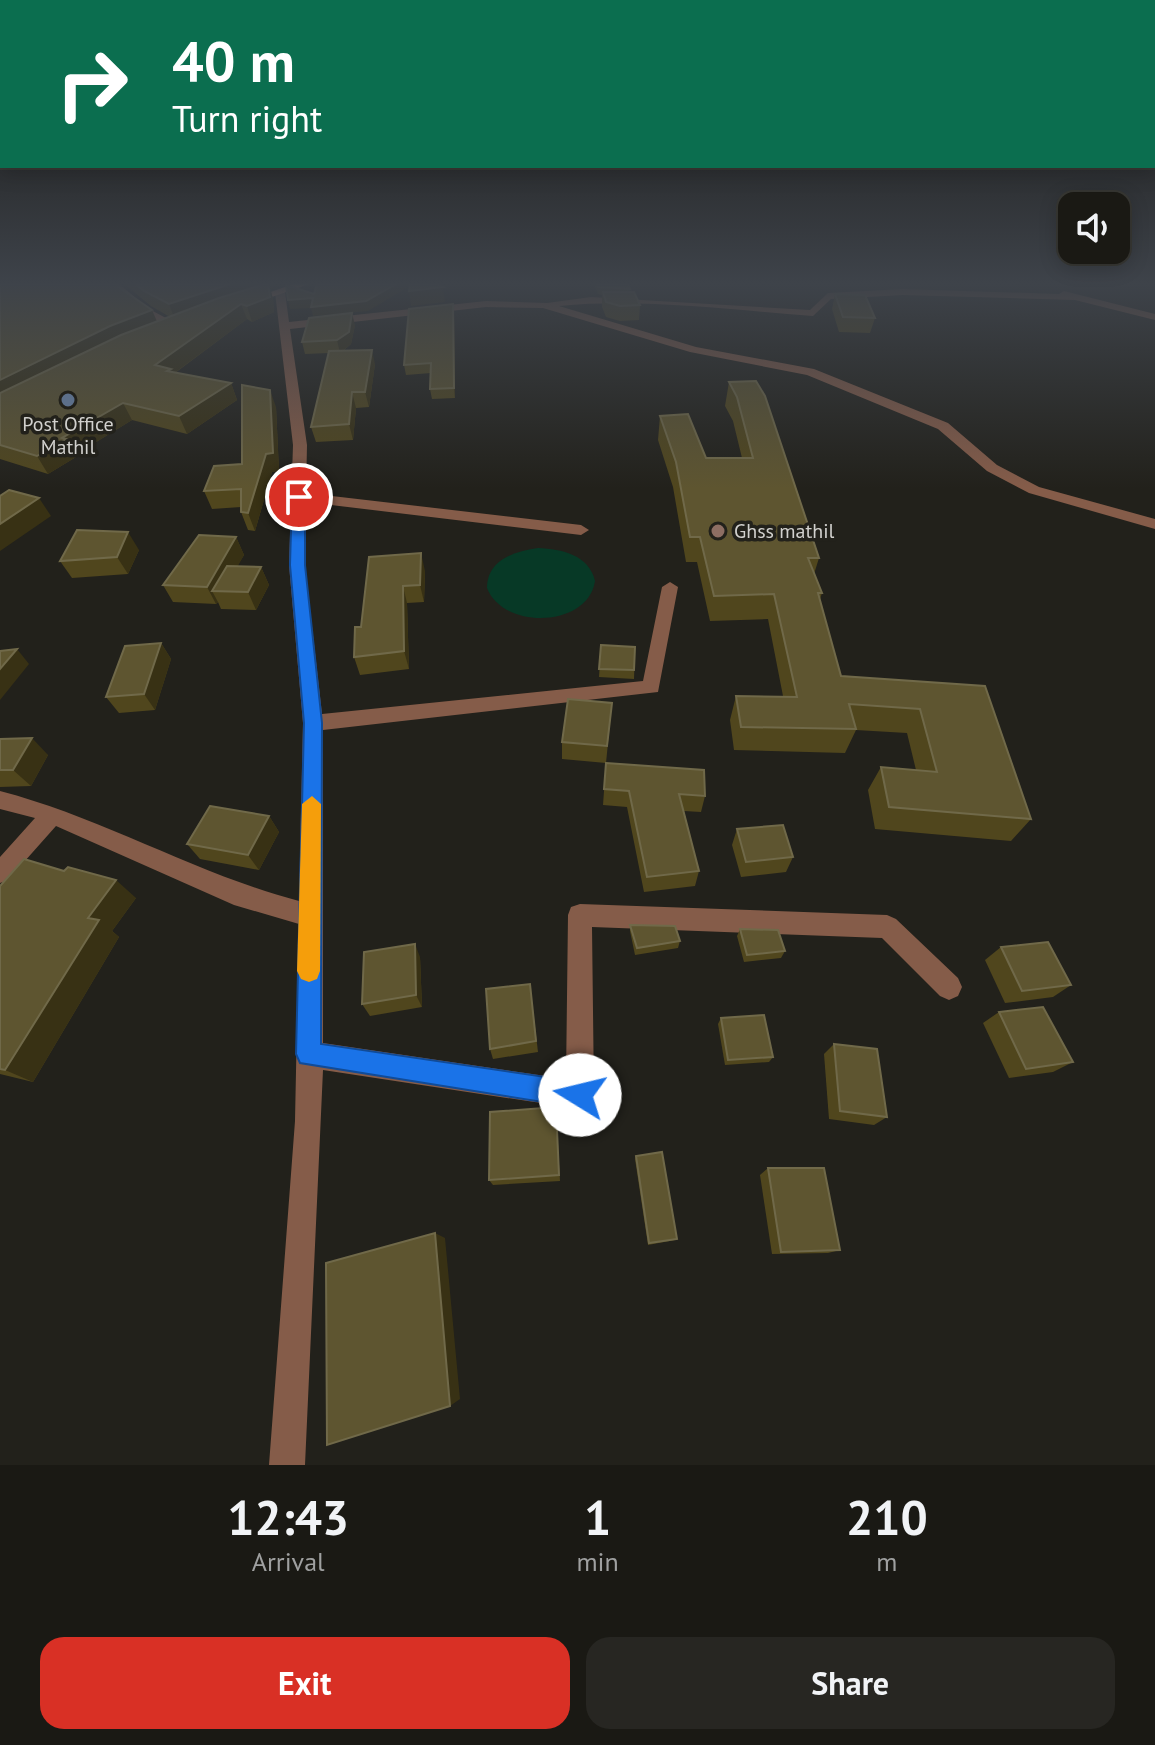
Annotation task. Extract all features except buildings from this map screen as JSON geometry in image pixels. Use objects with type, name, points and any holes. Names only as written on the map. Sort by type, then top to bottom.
[{"type":"street","points":[[287,1465],[309,1121],[313,723],[297,565],[300,445],[288,352]]},
{"type":"street","points":[[706,352],[810,372],[943,426],[992,468],[1034,490],[1155,524]]},
{"type":"street","points":[[299,497],[581,530]]},
{"type":"street","points":[[313,723],[651,687],[670,587]]},
{"type":"street","points":[[0,800],[53,814],[242,897],[309,915]]},
{"type":"street","points":[[0,873],[53,814]]},
{"type":"street","points":[[308,1054],[580,1095],[580,915],[887,927],[949,987]]},
{"type":"green space","points":[[538,548],[573,555],[592,572],[595,581],[589,597],[577,608],[562,615],[526,617],[496,602],[487,588],[492,570],[512,555]]},
{"type":"slow traffic","points":[[309,971],[312,804]]},
{"type":"place","name":"Post Office Mathil","points":[[68,400]]},
{"type":"place","name":"Ghss mathil","points":[[718,531]]},
{"type":"route","points":[[299,497],[297,565],[313,723],[308,1054],[580,1095]]}]
